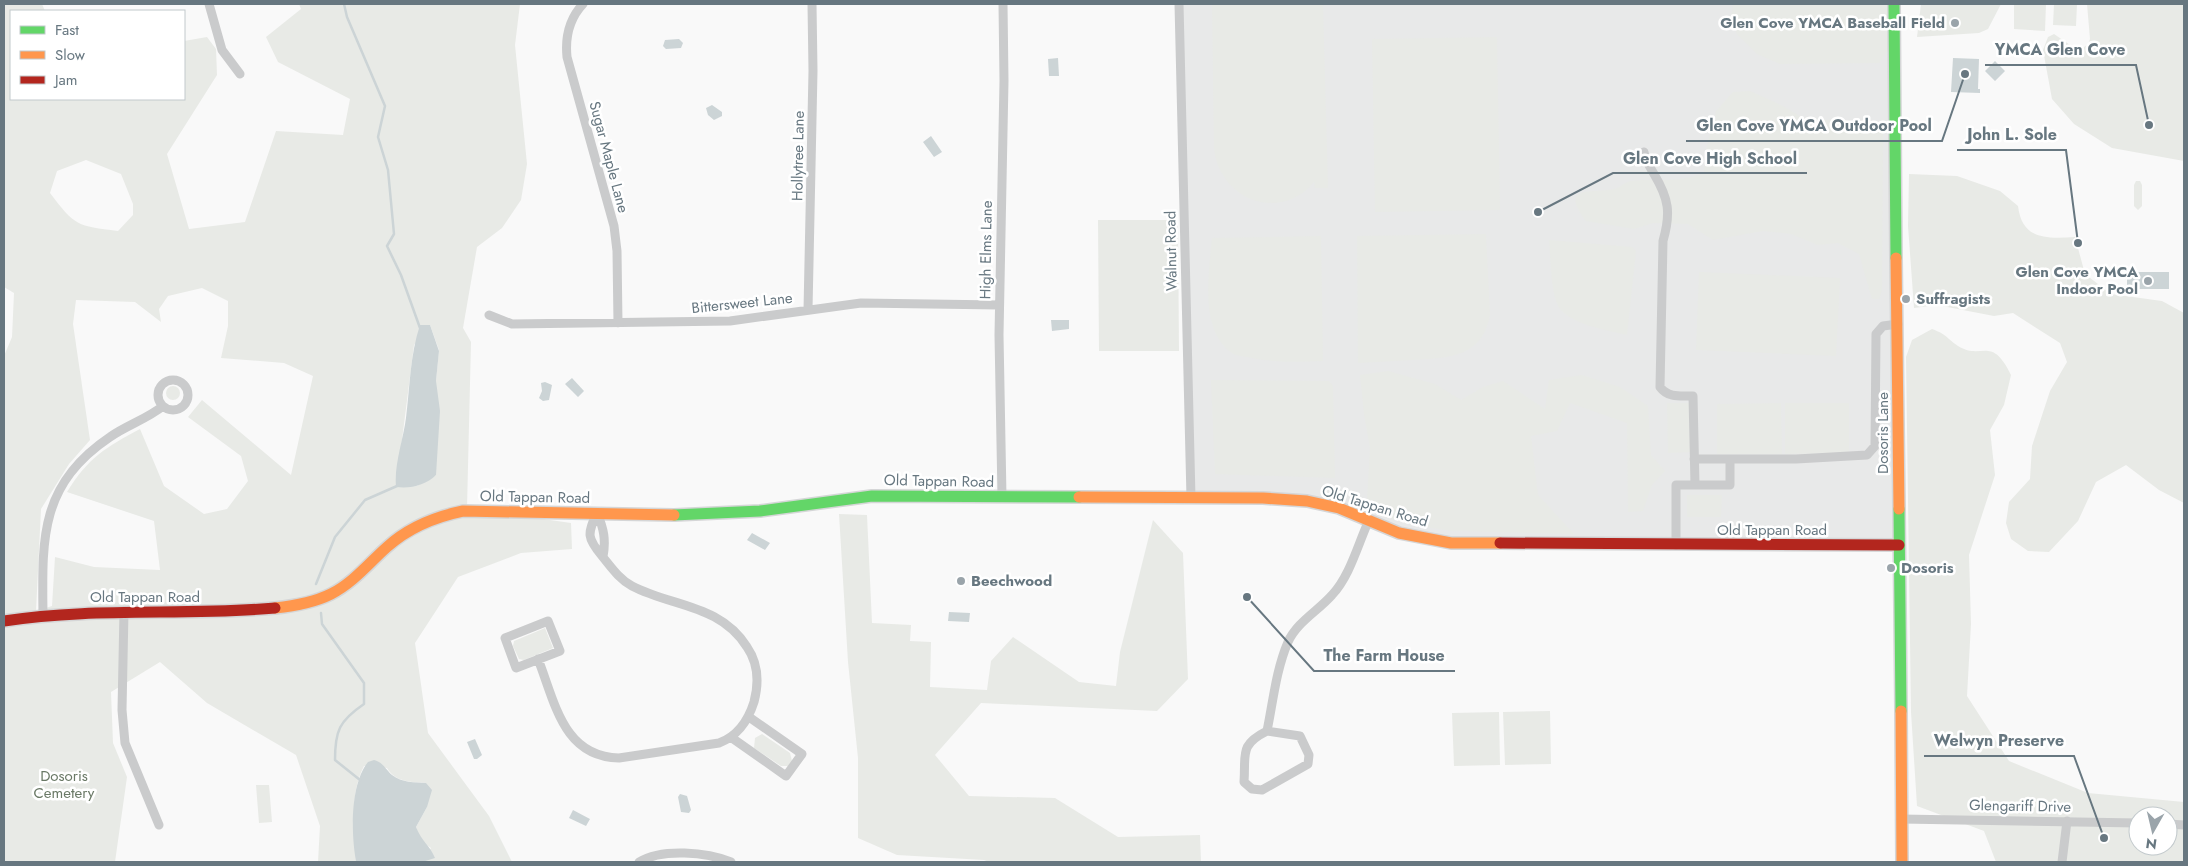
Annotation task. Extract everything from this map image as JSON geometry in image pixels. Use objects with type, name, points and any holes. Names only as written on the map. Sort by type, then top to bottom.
[{"type":"street","points":[[209,4],[222,50],[240,74]]},
{"type":"street","name":"Sugar Maple Lane","points":[[583,4],[574,16],[568,31],[567,57],[614,226],[617,251],[618,324]]},
{"type":"street","name":"Hollytree Lane","points":[[808,310],[814,72],[812,4]]},
{"type":"street","name":"High Elms Lane","points":[[1002,4],[1004,81],[999,305],[1002,497]]},
{"type":"street","name":"Walnut Road","points":[[1179,4],[1191,498]]},
{"type":"street","name":"Dosoris Lane","points":[[1894,4],[1902,862]]},
{"type":"street","points":[[1644,152],[1662,188],[1670,219],[1663,241],[1660,387],[1664,393],[1671,396],[1693,396],[1694,485]]},
{"type":"street","name":"Bittersweet Lane","points":[[489,315],[512,324],[618,324],[730,321],[861,303],[999,305]]},
{"type":"street","points":[[1694,459],[1859,457],[1867,455],[1875,446],[1876,334],[1883,326],[1898,324]]},
{"type":"street","points":[[44,614],[44,536],[50,511],[58,493],[72,470],[92,450],[163,406]]},
{"type":"street","points":[[1676,545],[1676,485],[1730,485],[1730,459]]},
{"type":"street","name":"Old Tappan Road","points":[[4,621],[44,614],[124,611],[223,613],[317,600],[341,590],[408,530],[428,519],[463,510],[745,512],[840,498],[872,496],[1263,498],[1307,501],[1339,508],[1411,536],[1451,542],[1899,545]]},
{"type":"street","points":[[597,512],[604,528],[606,542],[603,557]]},
{"type":"street","points":[[538,659],[567,732],[576,743],[602,758],[619,758],[705,747],[732,738],[749,717],[756,692],[757,675],[752,655],[741,636],[726,622],[708,612],[632,586],[614,572],[591,544],[589,529],[597,512]]},
{"type":"street","points":[[1267,731],[1282,660],[1288,641],[1300,625],[1332,596],[1341,583],[1369,520]]},
{"type":"street","points":[[124,611],[122,710],[125,743],[158,825]]},
{"type":"street","points":[[548,621],[560,651],[538,659],[516,668],[505,638],[548,621]]},
{"type":"street","points":[[732,738],[786,776],[802,754],[749,717]]},
{"type":"street","points":[[1267,731],[1300,736],[1310,755],[1308,764],[1262,790],[1252,789],[1244,782],[1246,747],[1251,739],[1267,731]]},
{"type":"street","name":"Glengariff Drive","points":[[1901,819],[2067,820],[2128,823]]},
{"type":"street","points":[[2062,862],[2067,820]]},
{"type":"street","points":[[639,862],[653,856],[703,854],[731,862]]},
{"type":"shaded area","points":[[1180,4],[1887,4],[1895,541],[1450,539],[1403,531],[1312,497],[1194,494]]},
{"type":"shaded area","points":[[679,39],[683,43],[681,48],[666,49],[663,46],[665,40]]},
{"type":"shaded area","points":[[1058,58],[1059,76],[1049,76],[1048,59]]},
{"type":"shaded area","points":[[1953,58],[1979,59],[1978,89],[1980,89],[1980,93],[1951,92]]},
{"type":"shaded area","points":[[1995,61],[2005,71],[1995,81],[1985,71]]},
{"type":"shaded area","points":[[712,105],[722,112],[722,116],[714,120],[708,115],[706,108]]},
{"type":"shaded area","points":[[931,136],[942,152],[934,157],[923,142]]},
{"type":"shaded area","name":"Glen Cove YMCA Indoor Pool","points":[[2127,272],[2169,272],[2169,289],[2127,289]]},
{"type":"shaded area","points":[[1051,320],[1069,320],[1069,329],[1052,331]]},
{"type":"shaded area","points":[[420,325],[430,325],[439,351],[436,381],[440,411],[436,475],[418,486],[396,487],[397,461],[406,418],[412,359]]},
{"type":"shaded area","points":[[572,378],[584,391],[578,397],[565,384]]},
{"type":"shaded area","points":[[545,382],[552,385],[549,400],[543,401],[539,398],[542,391],[541,383]]},
{"type":"shaded area","points":[[752,533],[770,543],[765,550],[747,540]]},
{"type":"shaded area","points":[[949,612],[970,613],[969,622],[948,621]]},
{"type":"shaded area","points":[[475,739],[482,755],[477,759],[474,759],[467,742]]},
{"type":"shaded area","points":[[374,760],[382,764],[396,778],[409,782],[426,783],[432,790],[427,807],[416,827],[435,858],[422,862],[356,861],[353,837],[355,796],[362,771],[368,762]]},
{"type":"shaded area","points":[[680,794],[687,796],[691,810],[689,813],[681,812],[678,797]]},
{"type":"shaded area","points":[[573,810],[590,819],[586,826],[569,818]]},
{"type":"green space","name":"Dosoris Cemetery","points":[[4,4],[42,4],[45,10],[10,10],[10,100],[185,100],[185,41],[207,37],[216,49],[217,75],[167,154],[189,229],[245,222],[276,131],[343,135],[350,99],[278,62],[266,37],[301,9],[299,4],[520,4],[515,45],[527,164],[521,200],[502,228],[477,247],[463,328],[471,342],[467,508],[571,523],[572,549],[521,553],[458,577],[415,643],[428,733],[489,816],[512,862],[422,862],[431,848],[421,841],[416,827],[427,807],[426,783],[409,782],[399,779],[390,773],[387,768],[364,766],[356,789],[354,812],[356,861],[360,862],[318,862],[320,826],[296,755],[207,703],[160,662],[111,692],[113,743],[127,777],[115,862],[4,862],[4,356],[12,337],[14,293],[4,287]],"holes":[[[86,160],[121,174],[133,204],[133,215],[118,231],[94,228],[78,223],[65,212],[50,193],[57,171]],[[202,288],[228,301],[228,326],[221,358],[284,363],[313,376],[291,475],[202,400],[188,417],[241,456],[248,481],[227,509],[204,514],[164,486],[140,429],[99,454],[82,470],[67,492],[154,521],[160,570],[94,567],[55,557],[52,606],[36,611],[41,509],[69,464],[90,440],[73,324],[76,300],[135,302],[161,322],[159,309],[168,296]],[[430,325],[439,350],[436,381],[436,475],[417,486],[396,487],[414,345]]]},
{"type":"green space","points":[[1212,4],[1323,4],[1328,188],[1315,188],[1314,182],[1300,194],[1285,201],[1269,203],[1254,200],[1239,193],[1227,181],[1219,167],[1214,149]]},
{"type":"green space","points":[[1733,4],[1887,4],[1888,50],[1879,63],[1780,64],[1757,54],[1737,34],[1731,19]]},
{"type":"green space","name":"Glen Cove YMCA Baseball Field","points":[[1921,4],[2001,4],[1988,29],[1979,33],[1917,37]]},
{"type":"green space","points":[[2014,4],[2046,4],[2045,31],[2014,29]]},
{"type":"green space","points":[[2054,4],[2077,4],[2076,26],[2053,25]]},
{"type":"green space","points":[[2087,4],[2184,4],[2184,161],[2112,148],[2074,124],[2052,99],[2043,50],[2048,37],[2054,34],[2079,51],[2088,44],[2090,39]]},
{"type":"green space","points":[[1497,37],[1500,210],[1375,212],[1372,39]]},
{"type":"green space","points":[[1750,91],[1781,105],[1805,119],[1839,120],[1883,125],[1882,290],[1879,299],[1872,299],[1859,254],[1838,243],[1818,245],[1791,234],[1763,231],[1713,240],[1688,224],[1653,223],[1634,229],[1586,221],[1578,209],[1575,201],[1581,193],[1614,189],[1631,181],[1677,179],[1704,173],[1706,150],[1716,111],[1733,92]]},
{"type":"green space","points":[[1909,174],[1957,176],[2000,191],[2018,206],[2020,217],[2030,231],[2046,237],[2075,237],[2085,274],[2111,294],[2162,301],[2184,313],[2184,503],[2159,490],[2126,465],[2096,482],[2078,521],[2049,552],[2028,551],[2011,539],[2006,523],[2009,502],[2030,479],[2032,446],[2050,391],[2067,362],[2060,343],[2013,313],[1994,316],[1937,305],[1914,308],[1908,226]]},
{"type":"green space","points":[[2136,181],[2140,181],[2142,185],[2142,206],[2138,210],[2134,206],[2134,185]]},
{"type":"green space","points":[[1098,220],[1178,220],[1179,351],[1099,351]]},
{"type":"green space","points":[[1486,234],[1490,315],[1480,340],[1462,353],[1450,356],[1358,363],[1357,236]]},
{"type":"green space","points":[[1321,236],[1323,361],[1276,361],[1239,356],[1232,353],[1222,343],[1215,331],[1210,316],[1208,284],[1212,238]]},
{"type":"green space","points":[[1549,240],[1632,247],[1636,251],[1627,335],[1584,324],[1562,311],[1555,298],[1553,288]]},
{"type":"green space","points":[[1699,272],[1840,278],[1836,356],[1696,350]]},
{"type":"green space","points":[[1932,329],[1966,350],[1986,351],[1998,355],[2011,375],[2004,405],[1990,430],[1995,475],[1969,555],[1971,624],[1967,696],[2009,761],[2088,793],[2184,802],[2184,862],[1996,862],[1984,831],[1917,806],[1911,712],[1906,357],[1912,340]]},
{"type":"green space","points":[[1388,371],[1435,384],[1461,400],[1483,387],[1503,381],[1545,409],[1549,380],[1582,375],[1620,387],[1648,406],[1651,455],[1665,471],[1652,485],[1643,511],[1628,512],[1627,423],[1570,403],[1557,431],[1531,436],[1538,495],[1574,534],[1452,531],[1406,524],[1358,506],[1367,499],[1370,448],[1360,375]]},
{"type":"green space","points":[[1211,380],[1329,381],[1333,386],[1335,478],[1215,474]]},
{"type":"green space","points":[[170,386],[176,386],[180,393],[176,400],[170,400],[166,396],[166,390]]},
{"type":"green space","points":[[1667,403],[1689,403],[1690,452],[1668,453]]},
{"type":"green space","points":[[1781,403],[1782,454],[1717,454],[1717,404]]},
{"type":"green space","points":[[1785,403],[1849,403],[1849,453],[1785,454]]},
{"type":"green space","points":[[1687,495],[1722,495],[1721,517],[1687,517]]},
{"type":"green space","points":[[839,514],[867,515],[872,623],[911,625],[910,641],[931,642],[930,687],[987,690],[991,661],[1013,637],[1079,682],[1116,686],[1120,652],[1153,520],[1183,553],[1188,679],[1157,711],[981,703],[935,755],[969,796],[1055,798],[1118,837],[1200,835],[1201,862],[989,862],[984,860],[897,855],[858,838],[858,758],[848,662]]},
{"type":"green space","points":[[545,628],[553,648],[524,660],[519,659],[513,646],[514,641]]},
{"type":"green space","points":[[1550,711],[1551,764],[1505,765],[1503,712]]},
{"type":"green space","points":[[1499,712],[1500,765],[1454,766],[1452,713]]},
{"type":"green space","points":[[762,734],[790,753],[792,761],[788,766],[781,766],[754,748],[755,738]]},
{"type":"green space","points":[[256,785],[269,785],[272,822],[259,823]]},
{"type":"waterway","points":[[344,4],[347,17],[385,106],[378,137],[388,170],[394,234],[387,246],[401,275],[420,328]]},
{"type":"waterway","points":[[316,584],[335,537],[365,500],[397,486]]},
{"type":"waterway","points":[[321,613],[322,624],[364,683],[364,704],[349,716],[340,728],[335,750],[335,760],[360,780]]},
{"type":"traffic: fast","points":[[1894,4],[1896,258]]},
{"type":"traffic: fast","points":[[674,515],[760,511],[872,496],[1079,497]]},
{"type":"traffic: fast","points":[[1899,509],[1901,711]]},
{"type":"traffic: slow","points":[[1896,258],[1899,509]]},
{"type":"traffic: slow","points":[[1079,497],[1263,498],[1307,501],[1339,508],[1399,533],[1451,543],[1500,543]]},
{"type":"traffic: slow","points":[[275,608],[303,604],[331,594],[354,579],[395,540],[413,528],[452,513],[463,511],[674,515]]},
{"type":"traffic: slow","points":[[1901,711],[1902,862]]},
{"type":"traffic: jam","points":[[1500,543],[1899,545]]},
{"type":"traffic: jam","points":[[4,621],[72,614],[275,608]]},
{"type":"place","name":"Glen Cove YMCA Baseball Field","points":[[1955,23]]},
{"type":"place","name":"Glen Cove YMCA Outdoor Pool","points":[[1965,74]]},
{"type":"place","name":"YMCA Glen Cove","points":[[2149,125]]},
{"type":"place","name":"Glen Cove High School","points":[[1538,212]]},
{"type":"place","name":"John L. Sole","points":[[2078,243]]},
{"type":"place","name":"Glen Cove YMCA Indoor Pool","points":[[2148,281]]},
{"type":"place","name":"Suffragists","points":[[1906,299]]},
{"type":"place","name":"Dosoris","points":[[1891,568]]},
{"type":"place","name":"Beechwood","points":[[961,581]]},
{"type":"place","name":"The Farm House","points":[[1247,597]]},
{"type":"place","name":"Welwyn Preserve","points":[[2104,838]]}]
